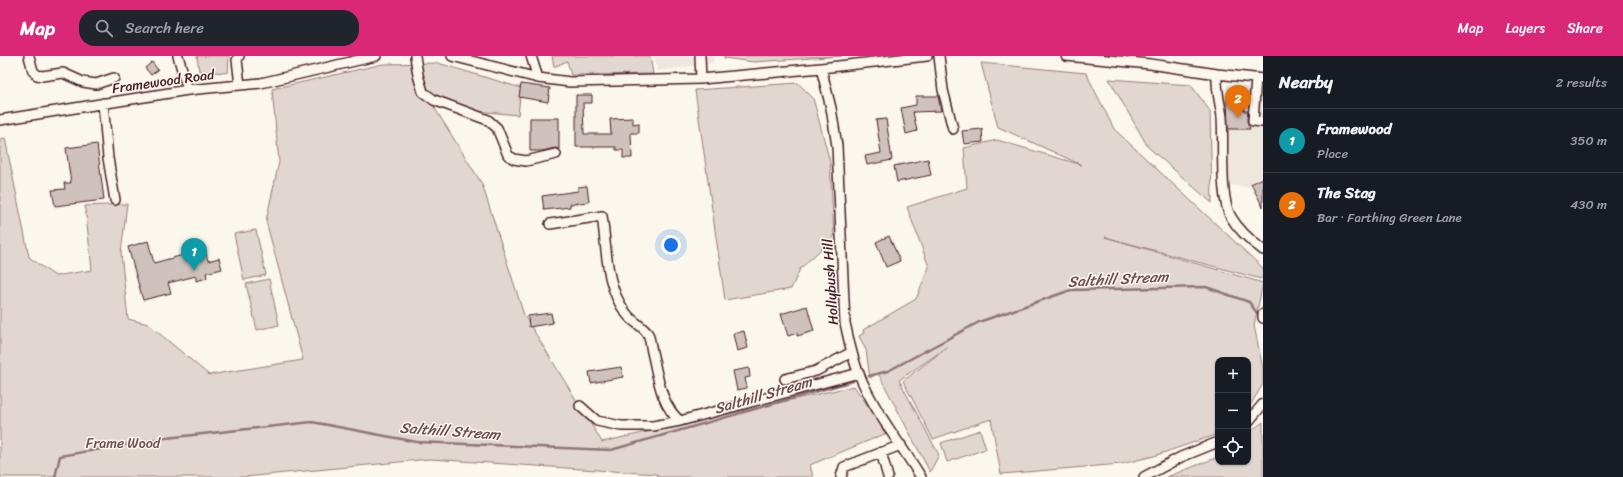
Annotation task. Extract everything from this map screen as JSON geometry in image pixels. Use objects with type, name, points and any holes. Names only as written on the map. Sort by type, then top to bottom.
[{"type":"street","points":[[29,56],[33,71],[37,75],[42,76],[63,73],[83,82],[96,84],[114,78]]},
{"type":"street","points":[[178,56],[188,90]]},
{"type":"street","points":[[239,56],[237,60],[240,85]]},
{"type":"street","name":"Framewood Road","points":[[0,120],[188,90],[261,83],[376,56]]},
{"type":"street","points":[[415,56],[423,92],[434,100],[488,120],[497,128],[508,155],[514,159],[526,161],[556,154]]},
{"type":"street","points":[[452,56],[538,78],[570,82],[701,79],[821,68],[927,56]]},
{"type":"street","points":[[531,56],[538,78]]},
{"type":"street","points":[[700,56],[701,79]]},
{"type":"street","points":[[939,56],[943,90],[953,129]]},
{"type":"street","points":[[1066,56],[1150,60],[1216,74],[1259,79],[1253,121],[1263,122]]},
{"type":"street","name":"Hollybush Hill","points":[[821,68],[831,108],[837,146],[845,323],[852,352],[859,373],[871,398],[921,477]]},
{"type":"street","points":[[1216,74],[1216,89],[1222,116],[1224,194],[1228,209],[1230,216],[1248,238],[1263,250]]},
{"type":"street","points":[[103,103],[108,158],[116,200]]},
{"type":"street","points":[[550,224],[602,216],[606,256],[617,296],[626,313],[648,334],[661,390],[672,414],[680,421]]},
{"type":"street","points":[[785,379],[816,371],[852,352]]},
{"type":"street","points":[[580,406],[597,421],[621,426],[653,426],[680,421],[859,373]]},
{"type":"street","points":[[1251,418],[1263,404]]},
{"type":"street","points":[[1144,477],[1181,457],[1215,443]]},
{"type":"street","points":[[841,477],[844,467],[902,445]]},
{"type":"street","points":[[881,452],[888,477]]},
{"type":"shaded area","points":[[654,56],[714,56],[713,63],[657,71]]},
{"type":"shaded area","points":[[1227,85],[1263,88],[1263,180],[1256,185],[1248,187],[1230,185],[1227,154]]},
{"type":"green space","points":[[197,56],[229,56],[228,73],[199,71]]},
{"type":"green space","points":[[552,56],[650,56],[653,74],[571,75],[567,61],[554,67]]},
{"type":"green space","points":[[724,56],[842,56],[754,62],[724,58]]},
{"type":"green space","name":"Frame Wood","points":[[438,63],[521,88],[518,115],[434,107],[482,184],[524,315],[602,442],[854,386],[887,433],[810,465],[813,477],[658,477],[657,474],[430,459],[244,477],[0,477],[0,139],[5,138],[29,257],[55,276],[92,270],[85,206],[127,204],[121,253],[128,319],[148,324],[209,375],[303,360],[266,221],[279,162],[272,89],[383,64]]},
{"type":"green space","points":[[981,63],[1086,73],[1114,129],[1263,268],[1263,277],[1261,279],[1105,237],[1263,283],[1254,325],[1263,369],[1263,384],[1251,404],[1251,357],[1215,357],[1215,435],[1154,456],[1121,464],[1001,474],[991,419],[933,439],[903,381],[949,346],[899,380],[939,455],[930,472],[878,373],[870,378],[866,350],[859,336],[864,333],[863,330],[916,299],[929,267],[907,207],[967,188],[964,148],[997,140],[1082,165],[998,127]]},
{"type":"green space","points":[[1109,79],[1191,85],[1210,111],[1212,203],[1148,147]]},
{"type":"green space","points":[[798,83],[813,98],[830,162],[834,237],[800,269],[791,289],[725,300],[695,90]]},
{"type":"green space","points":[[256,230],[266,275],[244,280],[234,234]]},
{"type":"green space","points":[[269,279],[279,325],[257,330],[246,284]]},
{"type":"green space","points":[[1263,422],[1263,477],[1167,477],[1215,458],[1215,465],[1251,465],[1251,431]]},
{"type":"green space","points":[[980,430],[986,449],[947,462],[941,443]]},
{"type":"building","points":[[152,62],[158,70],[151,75],[145,68]]},
{"type":"building","points":[[521,84],[550,88],[548,102],[519,97]]},
{"type":"building","points":[[576,95],[592,95],[592,103],[583,103],[584,134],[611,134],[610,119],[633,118],[633,124],[639,123],[639,133],[631,133],[632,158],[623,158],[623,150],[616,150],[616,147],[576,147]]},
{"type":"building","points":[[916,96],[938,96],[941,111],[913,112],[917,131],[906,134],[901,108],[916,105]]},
{"type":"building","points":[[1227,99],[1244,100],[1244,111],[1248,111],[1247,121],[1250,129],[1228,129]]},
{"type":"building","points":[[530,118],[559,118],[559,149],[555,148],[542,151],[530,151]]},
{"type":"building","points":[[886,119],[892,160],[867,165],[865,156],[881,153],[876,120]]},
{"type":"building","points":[[982,129],[983,142],[964,144],[962,131]]},
{"type":"building","points":[[97,144],[104,200],[55,206],[52,190],[65,189],[64,183],[71,183],[66,148]]},
{"type":"building","points":[[928,159],[931,175],[897,182],[894,166]]},
{"type":"building","points":[[1263,178],[1263,207],[1251,184]]},
{"type":"building","points":[[587,186],[589,202],[570,204],[570,207],[544,210],[542,196],[578,191],[578,187]]},
{"type":"building","points":[[889,236],[900,261],[886,267],[876,242]]},
{"type":"building","points":[[148,241],[154,263],[205,249],[208,261],[219,258],[222,269],[206,273],[207,278],[196,281],[196,276],[168,283],[171,293],[143,300],[128,247]]},
{"type":"building","points":[[807,306],[814,331],[797,336],[797,333],[788,336],[781,314]]},
{"type":"building","points":[[551,313],[553,323],[529,327],[528,316]]},
{"type":"building","points":[[744,331],[748,348],[737,351],[733,334]]},
{"type":"building","points":[[621,367],[623,377],[591,383],[589,372]]},
{"type":"building","points":[[749,368],[750,377],[745,378],[747,388],[737,390],[733,371]]},
{"type":"waterway","name":"Salthill Stream","points":[[869,376],[888,371],[979,322],[1071,290],[1206,287],[1249,302],[1257,313]]},
{"type":"waterway","name":"Salthill Stream","points":[[55,477],[60,456],[166,438],[312,422],[417,442],[611,450],[853,381]]},
{"type":"place","name":"The Stag","points":[[1238,118]]},
{"type":"place","name":"Framewood","points":[[194,271]]}]
